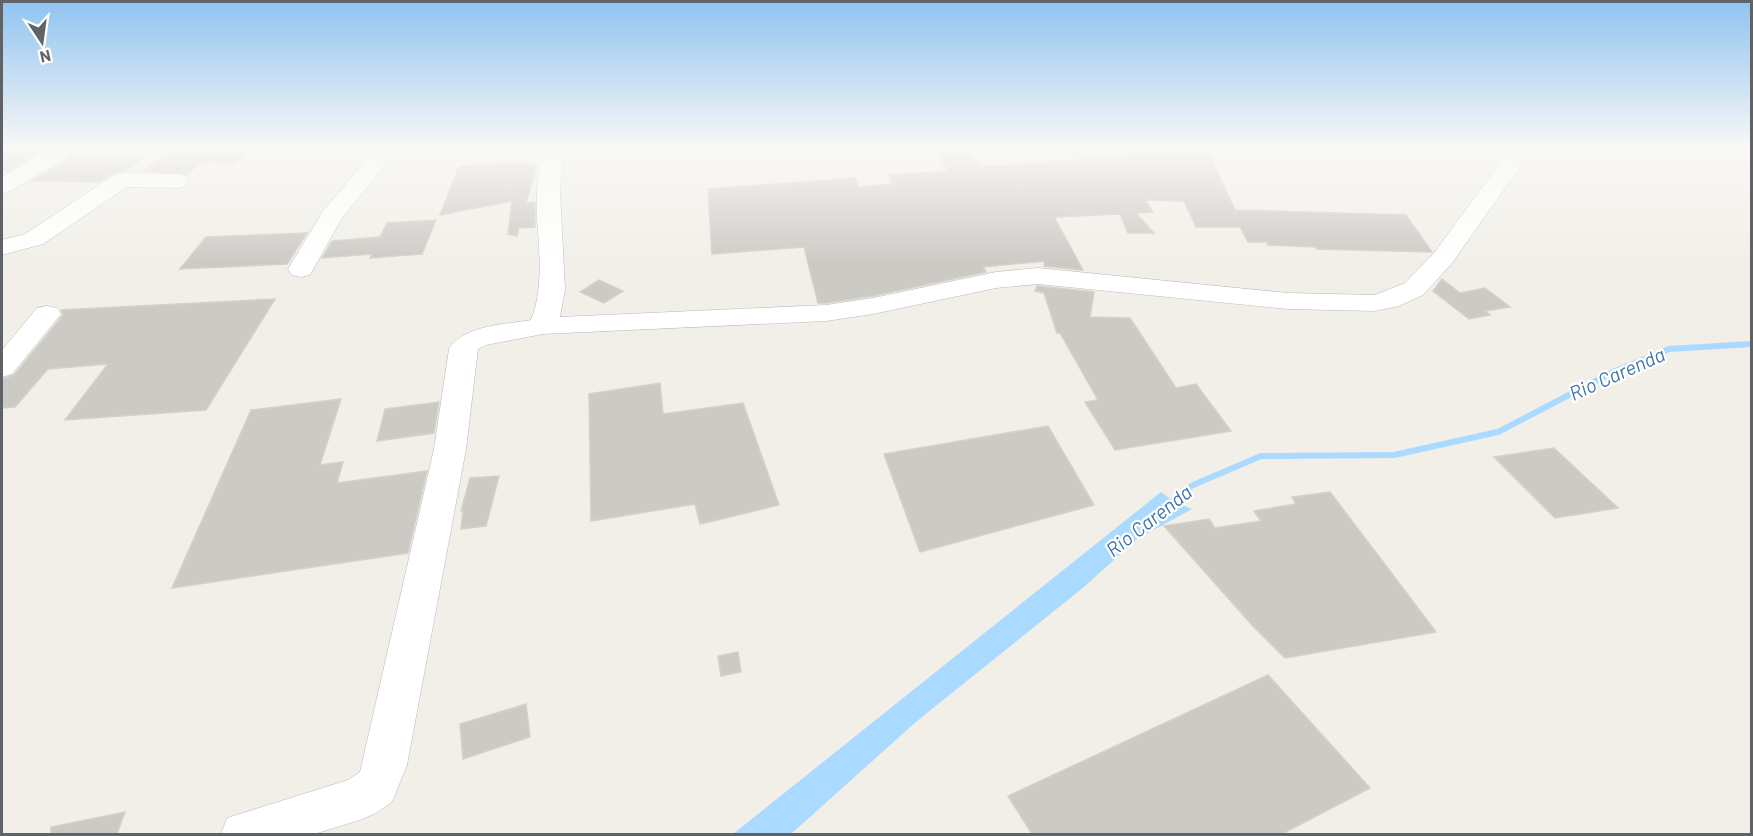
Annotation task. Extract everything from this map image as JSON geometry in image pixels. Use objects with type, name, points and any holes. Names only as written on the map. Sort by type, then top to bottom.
[{"type":"street","points":[[2,248],[34,239],[113,186]]},
{"type":"street","points":[[301,269],[331,216],[356,186]]},
{"type":"street","points":[[543,326],[548,317],[551,282],[547,186]]},
{"type":"street","points":[[244,834],[360,798],[376,787],[385,765],[450,449],[463,349],[468,343],[478,338],[543,326],[826,313],[873,306],[996,280],[1038,276],[1288,301],[1375,303],[1402,296],[1414,289],[1443,258],[1495,186]]},
{"type":"street","points":[[2,368],[47,314]]},
{"type":"water","points":[[1161,492],[1173,501],[1192,509],[1137,539],[1084,587],[917,721],[791,834],[733,834]]},
{"type":"building","points":[[451,186],[531,186],[526,203],[535,202],[535,227],[519,228],[517,236],[508,234],[512,201],[440,215]]},
{"type":"building","points":[[748,186],[1224,186],[1235,210],[1406,215],[1432,252],[1317,249],[1316,247],[1268,245],[1267,242],[1248,242],[1240,227],[1196,227],[1184,201],[1145,200],[1153,212],[1136,213],[1154,233],[1128,233],[1120,214],[1056,217],[1083,270],[1044,266],[1045,261],[983,267],[986,272],[873,296],[826,303],[818,303],[804,247],[712,254],[708,189]]},
{"type":"building","points":[[436,220],[422,254],[370,258],[372,254],[322,258],[332,241],[380,237],[387,223]]},
{"type":"building","points":[[307,233],[287,264],[180,269],[206,237]]},
{"type":"building","points":[[1442,279],[1460,293],[1485,288],[1510,307],[1485,311],[1490,315],[1469,319],[1433,291]]},
{"type":"building","points":[[599,280],[623,291],[604,303],[580,292]]},
{"type":"building","points":[[1037,286],[1094,292],[1090,317],[1130,318],[1176,388],[1196,384],[1231,431],[1115,450],[1085,402],[1098,400],[1060,333],[1057,333],[1044,293],[1035,291]]},
{"type":"building","points":[[275,299],[206,410],[65,420],[108,364],[48,369],[15,407],[2,408],[2,379],[14,375],[63,315],[61,310]]},
{"type":"building","points":[[660,383],[663,414],[743,403],[779,505],[700,524],[695,504],[591,521],[589,394]]},
{"type":"building","points":[[341,399],[320,465],[343,462],[337,483],[427,471],[408,553],[172,588],[251,410]]},
{"type":"building","points":[[439,402],[434,433],[377,441],[385,409]]},
{"type":"building","points":[[1048,426],[1094,505],[920,552],[884,454]]},
{"type":"building","points":[[1554,448],[1618,508],[1555,518],[1494,457]]},
{"type":"building","points":[[499,476],[486,526],[461,529],[463,511],[461,511],[470,478]]},
{"type":"building","points":[[1330,492],[1436,632],[1285,658],[1252,625],[1164,526],[1209,519],[1215,528],[1261,521],[1254,511],[1296,504],[1292,497]]},
{"type":"building","points":[[738,652],[741,672],[721,676],[718,656]]},
{"type":"building","points":[[1268,675],[1370,788],[1282,834],[1032,834],[1008,796]]},
{"type":"building","points":[[526,704],[530,737],[463,759],[460,724]]},
{"type":"building","points":[[125,812],[117,834],[51,834],[51,827]]},
{"type":"waterway","name":"Rio Carenda","points":[[1166,506],[1193,485],[1261,456],[1394,455],[1498,432],[1613,372],[1669,349],[1752,344]]}]
